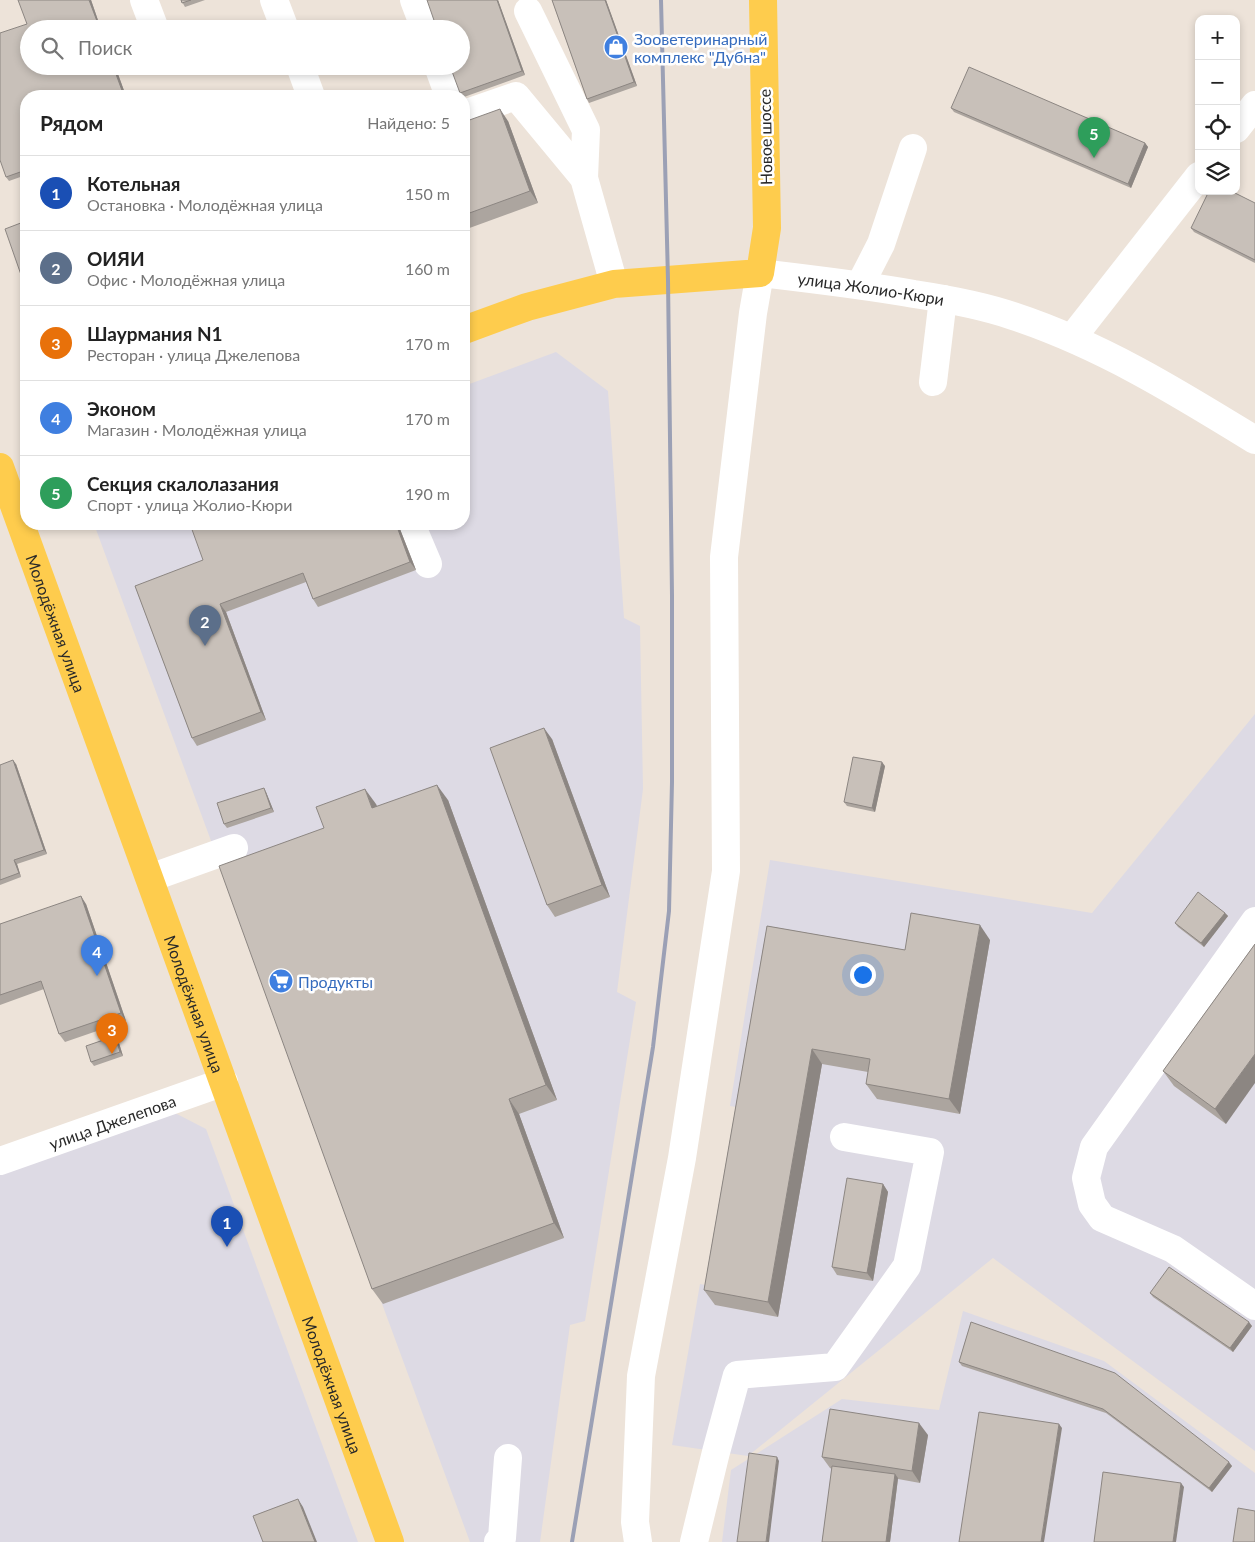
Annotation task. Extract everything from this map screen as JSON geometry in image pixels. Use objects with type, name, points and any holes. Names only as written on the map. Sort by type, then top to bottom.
[{"type":"main road","name":"Новое шоссе","points":[[760,273],[767,228],[763,0]]},
{"type":"main road","name":"улица Жолио-Кюри","points":[[470,328],[527,308],[614,284],[760,273]]},
{"type":"main road","name":"Молодёжная улица","points":[[9,483],[20,514]]},
{"type":"main road","name":"Молодёжная улица","points":[[26,530],[390,1542]]},
{"type":"street","points":[[144,0],[152,20]]},
{"type":"street","points":[[274,0],[282,20]]},
{"type":"street","points":[[414,0],[422,20]]},
{"type":"street","points":[[528,11],[586,130],[584,178],[614,284]]},
{"type":"street","points":[[304,75],[310,90]]},
{"type":"street","points":[[441,75],[447,90]]},
{"type":"street","points":[[470,112],[516,96],[584,178]]},
{"type":"street","points":[[1240,123],[1255,105]]},
{"type":"street","points":[[860,285],[881,244],[913,148]]},
{"type":"street","points":[[1072,338],[1195,181]]},
{"type":"street","points":[[638,1542],[635,1522],[641,1376],[682,1158],[726,871],[724,557],[752,322],[760,273]]},
{"type":"street","name":"улица Жолио-Кюри","points":[[760,273],[860,285],[943,299],[1012,316],[1072,338],[1155,379],[1255,440]]},
{"type":"street","points":[[934,382],[943,299]]},
{"type":"street","points":[[414,530],[428,564]]},
{"type":"street","points":[[150,878],[234,848]]},
{"type":"street","points":[[1255,921],[1094,1147],[1086,1178],[1092,1204],[1102,1218],[1173,1249],[1255,1306]]},
{"type":"street","name":"улица Джелепова","points":[[0,1161],[224,1082]]},
{"type":"street","points":[[694,1542],[737,1375],[835,1367],[907,1266],[930,1152],[844,1137]]},
{"type":"street","points":[[498,1542],[502,1538],[508,1458]]},
{"type":"shaded area","points":[[556,352],[608,391],[624,618],[640,626],[643,789],[617,992],[636,1002],[585,1321],[570,1325],[540,1542],[470,1542],[96,530],[470,530],[470,384]]},
{"type":"shaded area","points":[[1255,714],[1255,1451],[993,1258],[748,1456],[672,1445],[700,1284],[717,1287],[748,1109],[730,1106],[770,860],[1092,913]]},
{"type":"shaded area","points":[[175,1113],[206,1129],[358,1542],[0,1542],[0,1175]]},
{"type":"shaded area","points":[[963,1311],[1104,1361],[1255,1473],[1255,1542],[722,1542],[731,1470],[842,1399],[939,1410]]},
{"type":"building","points":[[18,0],[89,0],[97,20],[26,20]]},
{"type":"building","points":[[427,0],[497,0],[522,71],[468,90],[459,90],[453,75],[470,75],[470,20],[434,20]]},
{"type":"building","points":[[552,0],[605,0],[634,82],[587,99]]},
{"type":"building","points":[[20,26],[20,75],[116,75],[122,90],[20,90],[20,172],[6,177],[0,160],[0,33]]},
{"type":"building","points":[[969,67],[1145,143],[1128,184],[951,108]]},
{"type":"building","points":[[500,109],[530,191],[470,213],[470,120]]},
{"type":"building","points":[[1207,195],[1239,195],[1255,203],[1255,260],[1191,228]]},
{"type":"building","points":[[20,223],[20,272],[5,229]]},
{"type":"building","points":[[192,530],[398,530],[410,562],[313,599],[303,573],[220,604],[261,712],[192,738],[135,586],[203,560]]},
{"type":"building","points":[[544,728],[602,885],[547,905],[490,748]]},
{"type":"building","points":[[853,757],[882,762],[872,808],[844,802]]},
{"type":"building","points":[[13,760],[44,850],[14,860],[19,873],[0,880],[0,765]]},
{"type":"building","points":[[437,785],[546,1085],[509,1099],[554,1223],[372,1289],[219,866],[324,828],[316,807],[365,789],[372,808]]},
{"type":"building","points":[[264,788],[271,808],[224,824],[217,803]]},
{"type":"building","points":[[1198,892],[1225,913],[1201,943],[1175,923]]},
{"type":"building","points":[[81,896],[121,1013],[59,1034],[41,981],[0,995],[0,924]]},
{"type":"building","points":[[911,913],[980,925],[949,1099],[866,1084],[870,1059],[812,1049],[768,1302],[704,1290],[767,926],[905,950]]},
{"type":"building","points":[[1255,944],[1255,1054],[1215,1109],[1163,1071]]},
{"type":"building","points":[[115,1036],[120,1052],[91,1062],[86,1046]]},
{"type":"building","points":[[847,1178],[883,1184],[867,1273],[832,1267]]},
{"type":"building","points":[[1169,1267],[1249,1322],[1230,1348],[1150,1293]]},
{"type":"building","points":[[971,1322],[1115,1373],[1229,1462],[1209,1488],[1103,1409],[959,1362]]},
{"type":"building","points":[[830,1409],[919,1423],[912,1471],[822,1457]]},
{"type":"building","points":[[979,1412],[1059,1424],[1041,1542],[959,1542]]},
{"type":"building","points":[[749,1453],[777,1457],[766,1542],[737,1542]]},
{"type":"building","points":[[832,1466],[895,1474],[886,1542],[822,1542]]},
{"type":"building","points":[[1103,1472],[1181,1483],[1173,1542],[1094,1542]]},
{"type":"building","points":[[298,1499],[315,1542],[263,1542],[253,1516]]},
{"type":"building","points":[[1238,1508],[1255,1511],[1255,1542],[1233,1542]]},
{"type":"railway","points":[[572,1542],[653,1047],[669,911],[672,782],[672,595],[668,280],[661,0]]},
{"type":"place","name":"Зооветеринарный комплекс \"Дубна\"","points":[[616,47]]},
{"type":"place","name":"Секция скалолазания","points":[[1094,158]]},
{"type":"place","name":"ОИЯИ","points":[[205,646]]},
{"type":"place","name":"Эконом","points":[[97,976]]},
{"type":"place","name":"Продукты","points":[[281,981]]},
{"type":"place","name":"Шаурмания N1","points":[[112,1054]]},
{"type":"place","name":"Котельная","points":[[227,1247]]}]
